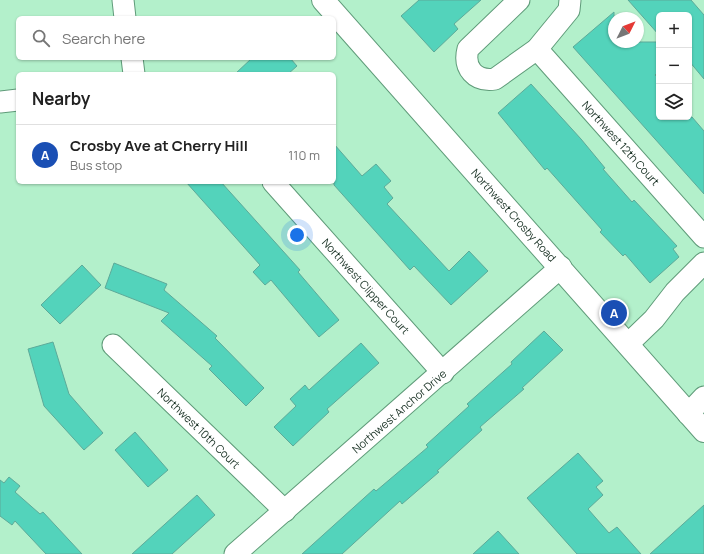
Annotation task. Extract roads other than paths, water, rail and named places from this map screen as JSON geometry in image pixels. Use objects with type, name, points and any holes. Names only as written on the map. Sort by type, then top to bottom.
[{"type":"street","points":[[123,0],[126,16]]},
{"type":"street","name":"Northwest Crosby Road","points":[[323,0],[704,431]]},
{"type":"street","points":[[519,0],[468,49],[466,57],[467,65],[472,73],[478,78],[487,80],[495,79],[537,49],[569,10],[570,0]]},
{"type":"street","name":"Northwest 12th Court","points":[[537,49],[704,237]]},
{"type":"street","points":[[132,60],[134,72]]},
{"type":"street","points":[[0,102],[16,100]]},
{"type":"street","name":"Northwest Clipper Court","points":[[275,184],[443,373]]},
{"type":"street","points":[[628,344],[654,320],[680,286],[704,263]]},
{"type":"street","name":"Northwest Anchor Drive","points":[[235,554],[561,268]]},
{"type":"street","name":"Northwest 10th Court","points":[[112,345],[284,511]]},
{"type":"street","points":[[688,414],[704,397]]},
{"type":"place","name":"Crosby Ave at Cherry Hill","points":[[614,313]]}]
